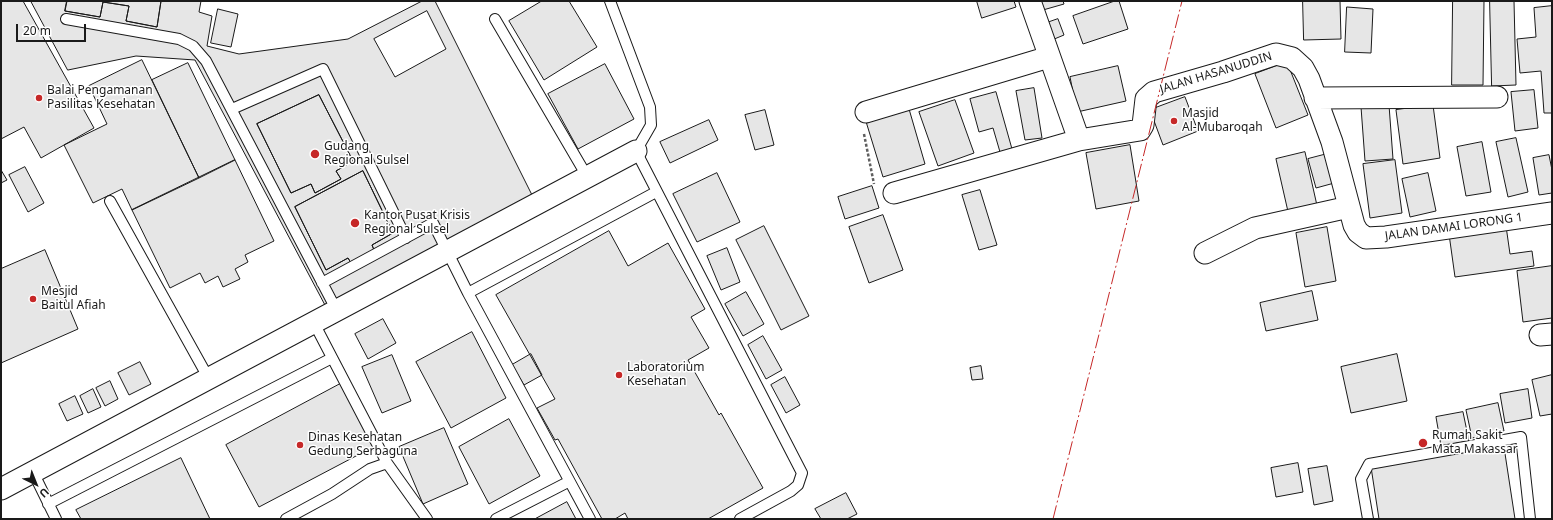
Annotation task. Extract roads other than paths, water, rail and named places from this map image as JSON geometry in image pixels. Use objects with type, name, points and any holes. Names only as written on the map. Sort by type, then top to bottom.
[{"type":"street","points":[[1030,1],[1079,140]]},
{"type":"street","name":"JALAN HASANUDDIN","points":[[894,193],[1079,140],[1138,130],[1143,125],[1146,99],[1151,93],[1223,72],[1276,54],[1292,58],[1300,64],[1309,79],[1332,142],[1354,225],[1358,232]]},
{"type":"street","points":[[866,112],[1049,57]]},
{"type":"street","points":[[1315,98],[1497,97]]},
{"type":"street","points":[[1,488],[588,178],[636,151]]},
{"type":"street","points":[[1205,253],[1255,228],[1349,207]]},
{"type":"street","name":"JALAN DAMAI LORONG 1","points":[[1358,232],[1362,237],[1370,239],[1552,213]]},
{"type":"lane","points":[[610,1],[650,106],[651,125],[636,151],[802,473],[798,484],[791,491],[740,519]]},
{"type":"lane","points":[[66,19],[179,39],[193,46],[206,61],[337,311]]},
{"type":"lane","points":[[495,19],[588,178]]},
{"type":"lane","points":[[232,109],[323,69],[406,238]]},
{"type":"lane","points":[[468,293],[656,192]]},
{"type":"lane","points":[[110,202],[209,379]]},
{"type":"lane","points":[[322,283],[433,223],[468,293],[568,482],[590,519]]},
{"type":"lane","points":[[314,323],[387,463],[427,519]]},
{"type":"lane","points":[[48,504],[332,358]]},
{"type":"lane","points":[[1368,519],[1361,479],[1369,464],[1521,437],[1530,519]]},
{"type":"lane","points":[[286,519],[332,494],[370,469],[387,463]]},
{"type":"lane","points":[[33,472],[56,519]]},
{"type":"lane","points":[[496,519],[568,482]]},
{"type":"place","name":"Balai Pengamanan Pasilitas Kesehatan","points":[[39,98]]},
{"type":"place","name":"Masjid Al-Mubaroqah","points":[[1174,121]]},
{"type":"place","name":"Gudang Regional Sulsel","points":[[315,154]]},
{"type":"place","name":"Kantor Pusat Krisis Regional Sulsel","points":[[355,223]]},
{"type":"place","name":"Mesjid Baitul Afiah","points":[[33,299]]},
{"type":"place","name":"Laboratorium Kesehatan","points":[[619,375]]},
{"type":"place","name":"Rumah Sakit Mata Makassar","points":[[1423,443]]},
{"type":"place","name":"Dinas Kesehatan Gedung Serbaguna","points":[[300,445]]}]
